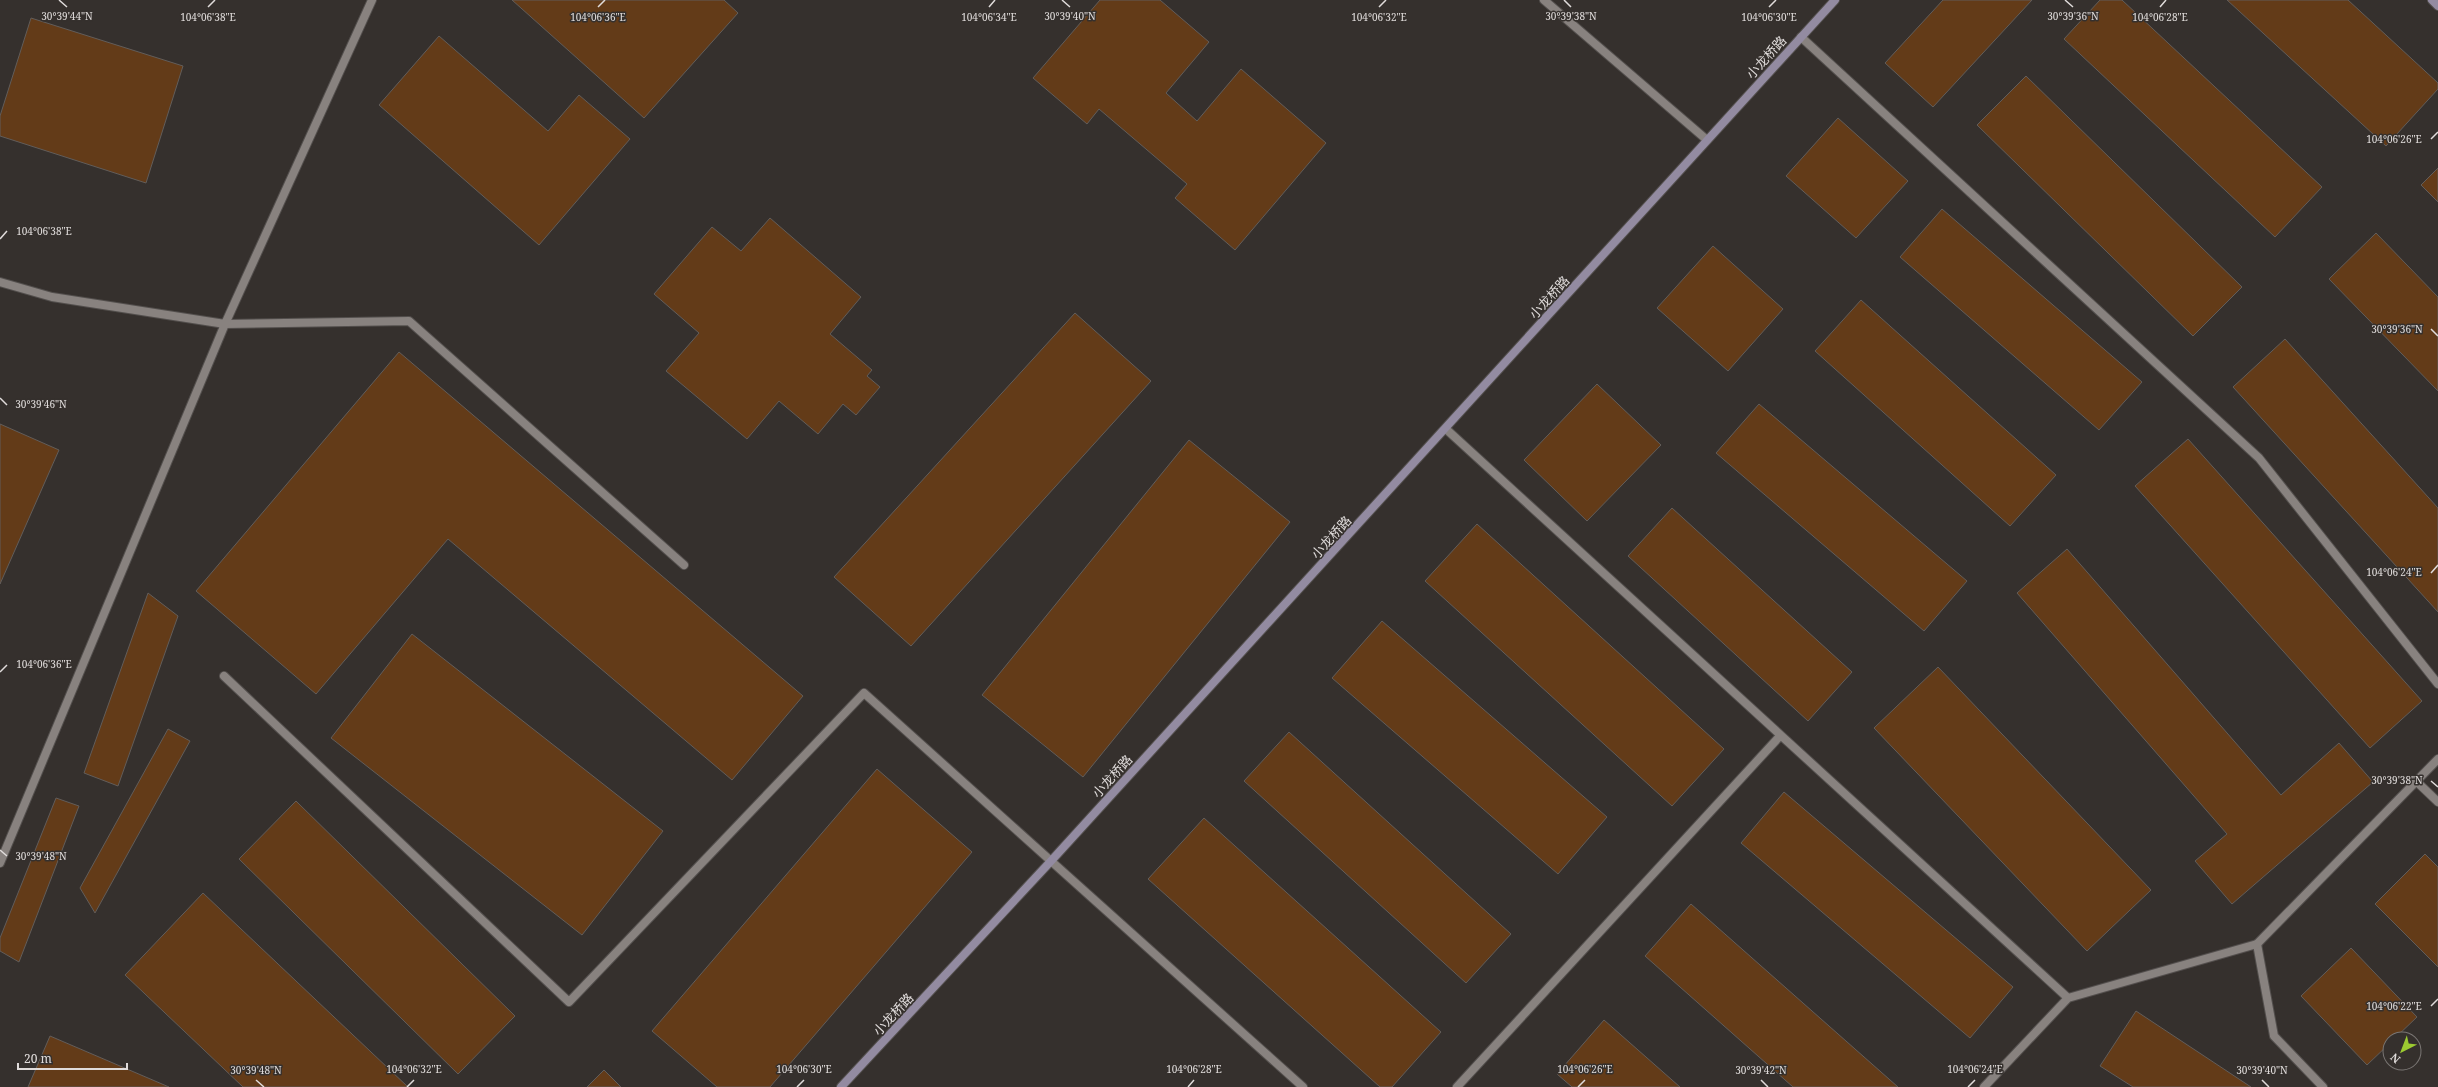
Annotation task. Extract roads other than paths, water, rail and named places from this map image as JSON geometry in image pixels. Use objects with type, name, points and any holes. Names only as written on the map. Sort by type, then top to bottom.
[{"type":"street","points":[[0,863],[225,324],[372,0]]},
{"type":"street","points":[[1544,0],[1707,140]]},
{"type":"street","name":"小龙桥路","points":[[841,1087],[1051,861],[1446,429],[1835,0]]},
{"type":"street","points":[[2432,0],[2438,6]]},
{"type":"street","points":[[1801,37],[2259,458],[2438,684]]},
{"type":"street","points":[[0,282],[52,296],[225,324],[409,321],[684,565]]},
{"type":"street","points":[[1446,429],[2068,998]]},
{"type":"street","points":[[224,676],[568,1002],[864,693],[1303,1087]]},
{"type":"street","points":[[1457,1087],[1780,736]]},
{"type":"street","points":[[1984,1087],[2068,998],[2257,944],[2438,759]]},
{"type":"street","points":[[2416,781],[2438,802]]},
{"type":"street","points":[[2257,944],[2274,1036],[2323,1087]]}]
